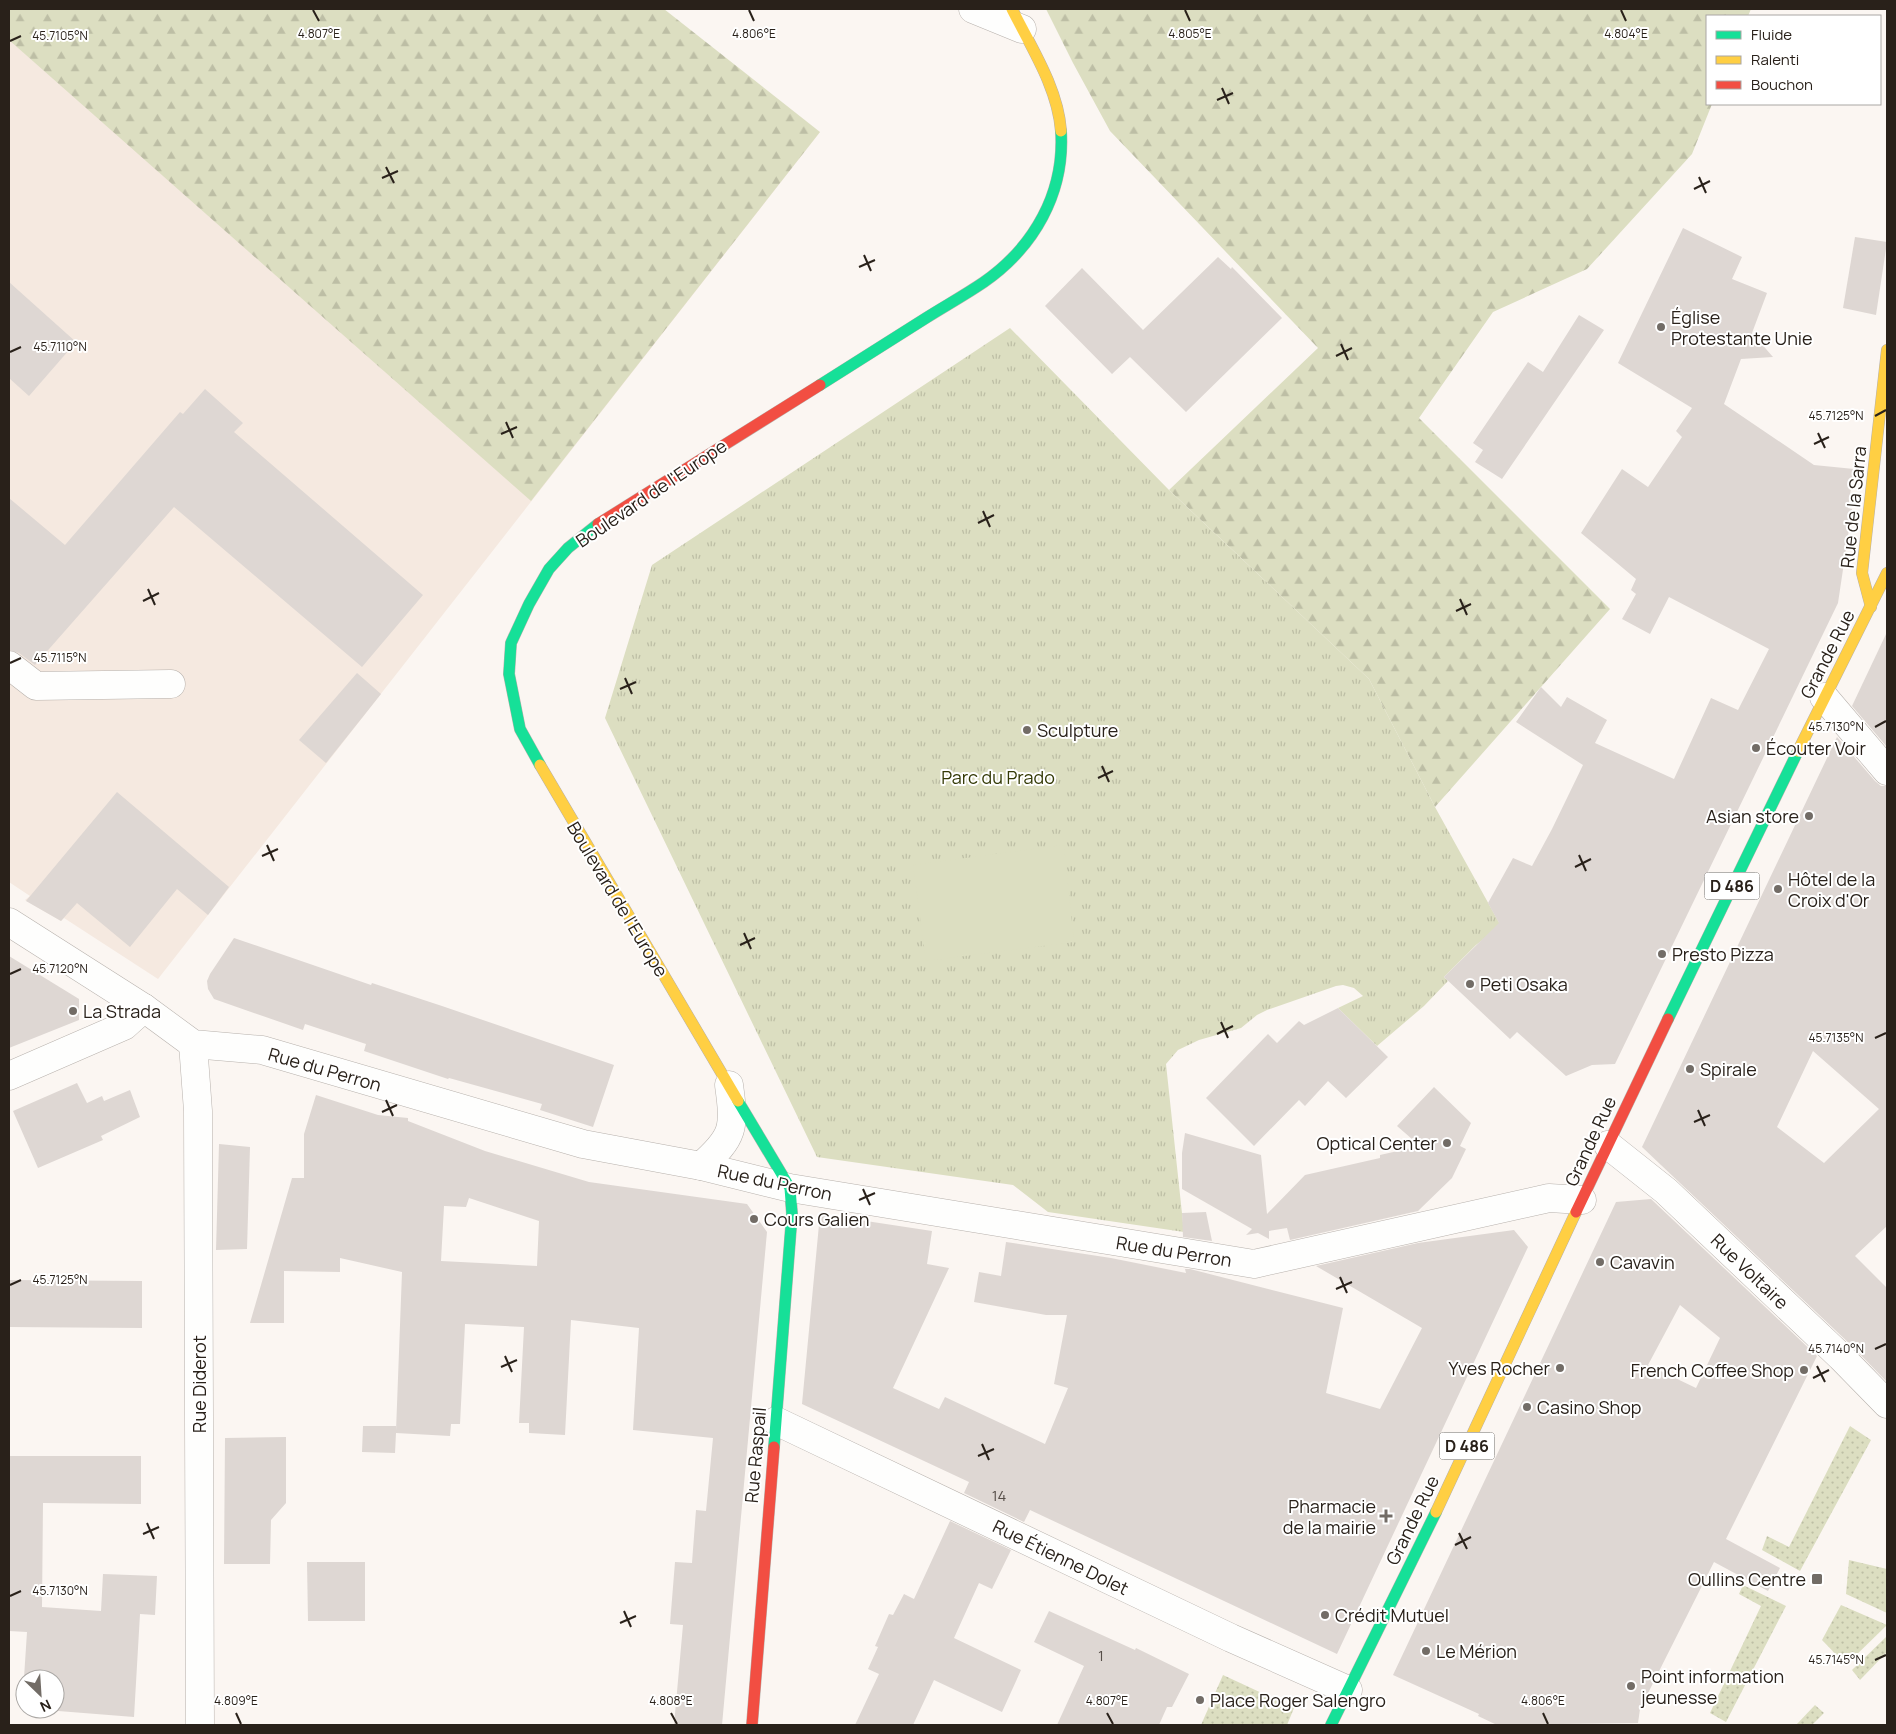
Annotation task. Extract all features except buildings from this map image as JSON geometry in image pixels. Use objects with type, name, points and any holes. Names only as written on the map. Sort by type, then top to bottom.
[{"type":"street","name":"Boulevard de l'Europe","points":[[790,1188],[553,789],[520,729],[509,674],[511,643],[528,604],[550,569],[568,548],[593,527],[984,282],[1018,254],[1032,236],[1043,218],[1056,185],[1061,146],[1056,108],[1017,19],[973,9]]},
{"type":"street","name":"Rue de la Sarra","points":[[1870,607],[1862,573],[1887,350]]},
{"type":"street","name":"Grande Rue","points":[[1331,1725],[1434,1518],[1608,1144],[1824,697],[1887,573]]},
{"type":"street","points":[[9,665],[36,686],[171,684]]},
{"type":"street","points":[[1824,697],[1887,771]]},
{"type":"street","points":[[9,922],[144,1008],[193,1044]]},
{"type":"street","points":[[9,1076],[124,1026],[144,1008]]},
{"type":"street","name":"Rue du Perron","points":[[193,1044],[262,1050],[583,1144],[701,1166],[790,1188],[1254,1264],[1549,1198],[1582,1200]]},
{"type":"street","name":"Rue Diderot","points":[[193,1044],[198,1112],[200,1725]]},
{"type":"street","name":"Boulevard de l'Europe","points":[[701,1166],[720,1150],[730,1132],[733,1112],[729,1085]]},
{"type":"street","name":"Rue Voltaire","points":[[1608,1144],[1666,1191],[1841,1357],[1887,1404]]},
{"type":"street","name":"Rue Raspail","points":[[752,1725],[792,1214],[790,1188]]},
{"type":"street","name":"Rue Étienne Dolet","points":[[776,1421],[1231,1638],[1348,1690]]},
{"type":"shaded area","points":[[9,9],[820,132],[158,979],[64,918],[61,921],[25,900],[30,896],[9,882]]},
{"type":"green space","points":[[9,9],[664,9],[820,132],[531,501],[9,40]]},
{"type":"green space","points":[[1046,9],[1751,9],[1748,15],[1706,15],[1706,105],[1712,105],[1692,154],[1587,269],[1493,312],[1419,418],[1610,609],[1435,807],[1369,679],[1169,490],[1318,348],[1110,131]]},
{"type":"green space","name":"Parc du Prado","points":[[1010,328],[1169,490],[1369,679],[1435,807],[1501,926],[1476,945],[1444,977],[1448,981],[1424,1006],[1377,1046],[1338,1008],[1363,996],[1354,988],[1343,985],[1267,1010],[1257,1015],[1241,1028],[1199,1040],[1178,1050],[1166,1064],[1184,1232],[1048,1212],[1013,1185],[817,1157],[605,718],[652,565]]},
{"type":"green space","points":[[1064,845],[1074,942],[926,961],[913,865]]},
{"type":"green space","points":[[1850,1426],[1871,1440],[1800,1571],[1762,1550],[1767,1536],[1789,1547]]},
{"type":"green space","points":[[1849,1560],[1887,1569],[1887,1613],[1846,1594]]},
{"type":"green space","points":[[1743,1585],[1786,1606],[1726,1722],[1710,1713],[1761,1606],[1739,1594]]},
{"type":"green space","points":[[1841,1605],[1887,1625],[1846,1665],[1822,1640]]},
{"type":"green space","points":[[1887,1636],[1887,1652],[1860,1680],[1852,1670]]},
{"type":"green space","points":[[1223,1675],[1294,1708],[1287,1725],[1201,1725]]},
{"type":"green space","points":[[1815,1705],[1824,1713],[1812,1725],[1796,1725]]},
{"type":"traffic: fast","points":[[820,385],[984,282],[1018,252],[1043,217],[1052,197],[1058,176],[1061,154],[1061,131]]},
{"type":"traffic: fast","points":[[540,765],[520,729],[509,674],[511,643],[529,604],[549,569],[568,548],[598,524]]},
{"type":"traffic: fast","points":[[1668,1019],[1798,751]]},
{"type":"traffic: fast","points":[[738,1101],[790,1188],[792,1214],[774,1447]]},
{"type":"traffic: fast","points":[[1331,1725],[1436,1512]]},
{"type":"traffic: slow","points":[[1012,9],[1049,84],[1055,99],[1061,131]]},
{"type":"traffic: slow","points":[[1871,607],[1862,573],[1887,350]]},
{"type":"traffic: slow","points":[[1798,751],[1887,573]]},
{"type":"traffic: slow","points":[[540,765],[738,1101]]},
{"type":"traffic: slow","points":[[1436,1512],[1576,1212]]},
{"type":"traffic: jam","points":[[598,524],[820,385]]},
{"type":"traffic: jam","points":[[1576,1212],[1668,1019]]},
{"type":"traffic: jam","points":[[752,1725],[774,1447]]},
{"type":"place","name":"Église Protestante Unie","points":[[1661,327]]},
{"type":"place","name":"Sculpture","points":[[1027,730]]},
{"type":"place","name":"Écouter Voir","points":[[1756,748]]},
{"type":"place","name":"Asian store","points":[[1809,816]]},
{"type":"place","name":"Hôtel de la Croix d'Or","points":[[1778,889]]},
{"type":"place","name":"Presto Pizza","points":[[1662,954]]},
{"type":"place","name":"Peti Osaka","points":[[1470,984]]},
{"type":"place","name":"La Strada","points":[[73,1011]]},
{"type":"place","name":"Spirale","points":[[1690,1069]]},
{"type":"place","name":"Optical Center","points":[[1447,1143]]},
{"type":"place","name":"Cours Galien","points":[[754,1219]]},
{"type":"place","name":"Cavavin","points":[[1600,1262]]},
{"type":"place","name":"Yves Rocher","points":[[1560,1368]]},
{"type":"place","name":"French Coffee Shop","points":[[1804,1370]]},
{"type":"place","name":"Casino Shop","points":[[1527,1407]]},
{"type":"place","name":"Pharmacie de la mairie","points":[[1386,1516]]},
{"type":"place","name":"Oullins Centre","points":[[1817,1579]]},
{"type":"place","name":"Crédit Mutuel","points":[[1325,1615]]},
{"type":"place","name":"Le Mérion","points":[[1426,1651]]},
{"type":"place","name":"Point information jeunesse","points":[[1631,1686]]},
{"type":"place","name":"Place Roger Salengro","points":[[1200,1700]]}]
